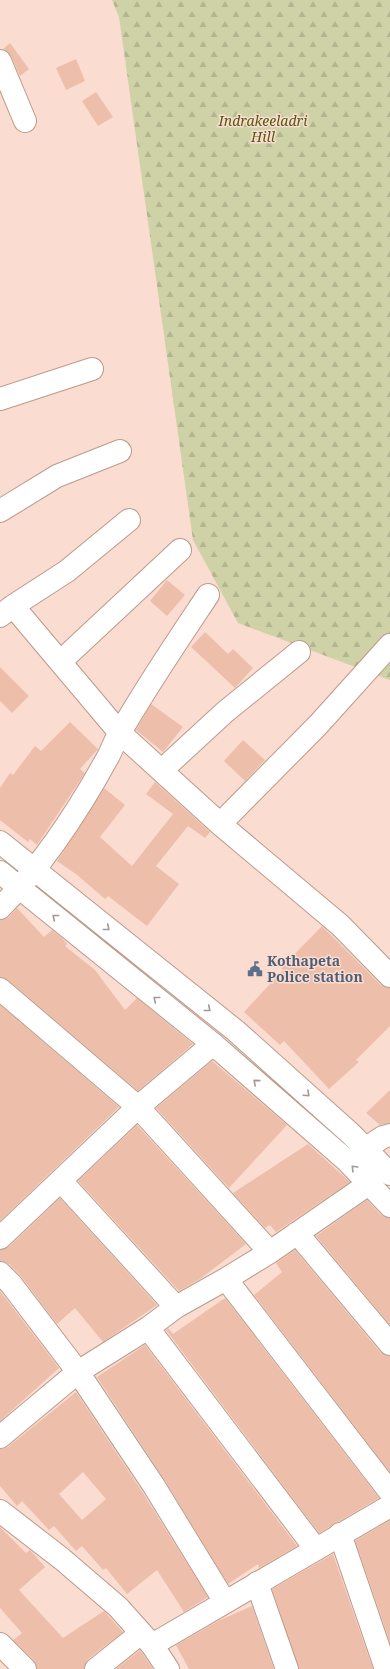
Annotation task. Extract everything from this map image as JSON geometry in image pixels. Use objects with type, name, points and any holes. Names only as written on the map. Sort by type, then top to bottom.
[{"type":"street","points":[[0,61],[25,120]]},
{"type":"street","points":[[0,399],[92,369]]},
{"type":"street","points":[[0,511],[57,476],[120,451]]},
{"type":"street","points":[[129,520],[67,571],[6,611],[60,662],[120,733],[220,824],[340,925],[390,976]]},
{"type":"street","points":[[60,662],[180,550]]},
{"type":"street","points":[[0,908],[35,871],[66,825],[109,755],[149,682],[208,595]]},
{"type":"street","points":[[220,824],[318,725],[390,645]]},
{"type":"street","points":[[162,770],[225,712],[299,652]]},
{"type":"street","points":[[0,842],[236,1031],[281,1070],[390,1174]]},
{"type":"street","points":[[0,872],[19,889],[213,1044],[346,1160],[370,1183],[390,1206]]},
{"type":"street","points":[[0,989],[138,1107],[270,1252]]},
{"type":"street","points":[[0,1238],[138,1107],[213,1044]]},
{"type":"street","points":[[365,1149],[383,1137],[390,1135]]},
{"type":"street","points":[[61,1181],[176,1307]]},
{"type":"street","points":[[0,1437],[78,1372],[148,1328],[176,1307],[270,1252],[370,1183]]},
{"type":"street","points":[[297,1233],[390,1344]]},
{"type":"street","points":[[0,1273],[11,1284],[78,1372],[154,1486],[225,1602]]},
{"type":"street","points":[[226,1279],[390,1492]]},
{"type":"street","points":[[148,1328],[315,1548]]},
{"type":"street","points":[[96,1669],[147,1639],[225,1602],[315,1548],[390,1506]]},
{"type":"street","points":[[0,1511],[62,1559],[118,1607],[147,1639],[168,1669]]},
{"type":"street","points":[[340,1534],[386,1669]]},
{"type":"street","points":[[257,1583],[287,1669]]},
{"type":"street","points":[[0,1644],[25,1669]]},
{"type":"green space","name":"Indrakeeladri Hill","points":[[112,0],[390,0],[390,680],[238,623],[193,540],[119,17]]},
{"type":"building","points":[[10,43],[29,69],[20,76],[11,56],[3,49]]},
{"type":"building","points":[[76,59],[85,81],[66,90],[56,68]]},
{"type":"building","points":[[96,92],[113,117],[98,126],[82,101]]},
{"type":"building","points":[[167,580],[185,595],[167,616],[150,601]]},
{"type":"building","points":[[205,632],[228,654],[233,649],[253,668],[235,688],[191,647]]},
{"type":"building","points":[[0,667],[29,696],[12,713],[0,701]]},
{"type":"building","points":[[151,704],[183,727],[163,752],[136,730]]},
{"type":"building","points":[[70,722],[98,749],[80,769],[85,773],[37,845],[30,839],[28,842],[0,820],[0,788],[10,773],[13,775],[35,746],[41,751]]},
{"type":"building","points":[[243,740],[265,760],[245,781],[224,761]]},
{"type":"building","points":[[155,782],[210,832],[205,838],[188,826],[156,866],[179,884],[147,926],[108,896],[105,899],[76,874],[57,861],[104,788],[125,805],[100,837],[132,866],[173,814],[146,794]]},
{"type":"building","points":[[17,908],[44,937],[52,930],[62,938],[67,944],[65,946],[95,970],[125,1010],[137,998],[193,1044],[138,1091],[8,980],[0,977],[0,920],[9,917]]},
{"type":"building","points":[[322,926],[381,985],[390,988],[390,1026],[356,1060],[359,1062],[329,1089],[284,1041],[280,1045],[244,1012],[283,970],[281,968]]},
{"type":"building","points":[[0,1005],[119,1107],[0,1221]]},
{"type":"building","points":[[212,1061],[287,1125],[229,1188],[156,1108]]},
{"type":"building","points":[[390,1090],[390,1123],[380,1125],[366,1113]]},
{"type":"building","points":[[137,1125],[246,1244],[200,1279],[179,1291],[78,1181]]},
{"type":"building","points":[[308,1144],[350,1182],[276,1232],[270,1225],[265,1228],[233,1193]]},
{"type":"building","points":[[60,1198],[157,1305],[103,1342],[75,1308],[57,1324],[20,1275],[9,1264],[0,1261],[0,1250],[9,1247]]},
{"type":"building","points":[[367,1200],[381,1215],[390,1218],[390,1325],[316,1236]]},
{"type":"building","points":[[295,1250],[380,1352],[390,1356],[390,1472],[254,1295],[282,1272],[276,1263]]},
{"type":"building","points":[[0,1291],[59,1368],[0,1421]]},
{"type":"building","points":[[225,1298],[379,1498],[319,1533],[166,1330],[168,1328],[173,1334]]},
{"type":"building","points":[[145,1345],[297,1546],[259,1568],[258,1564],[228,1584],[164,1479],[97,1377]]},
{"type":"building","points":[[76,1392],[143,1493],[208,1597],[184,1612],[157,1570],[127,1594],[106,1568],[103,1570],[82,1546],[76,1551],[54,1526],[49,1530],[22,1501],[17,1506],[0,1486],[0,1449],[8,1447]],"holes":[[[83,1472],[106,1499],[82,1520],[59,1494]]]},
{"type":"building","points":[[390,1520],[390,1642],[355,1541]]},
{"type":"building","points":[[0,1527],[26,1553],[30,1550],[45,1567],[19,1590],[63,1638],[104,1611],[123,1632],[88,1659],[84,1669],[37,1669],[34,1660],[13,1640],[22,1633],[0,1608]]},
{"type":"building","points":[[333,1554],[373,1669],[299,1669],[272,1589]]},
{"type":"building","points":[[252,1606],[274,1669],[189,1669],[176,1645],[218,1621]]},
{"type":"building","points":[[140,1650],[153,1669],[116,1669]]},
{"type":"place","name":"Kothapeta Police station","points":[[255,969]]}]
